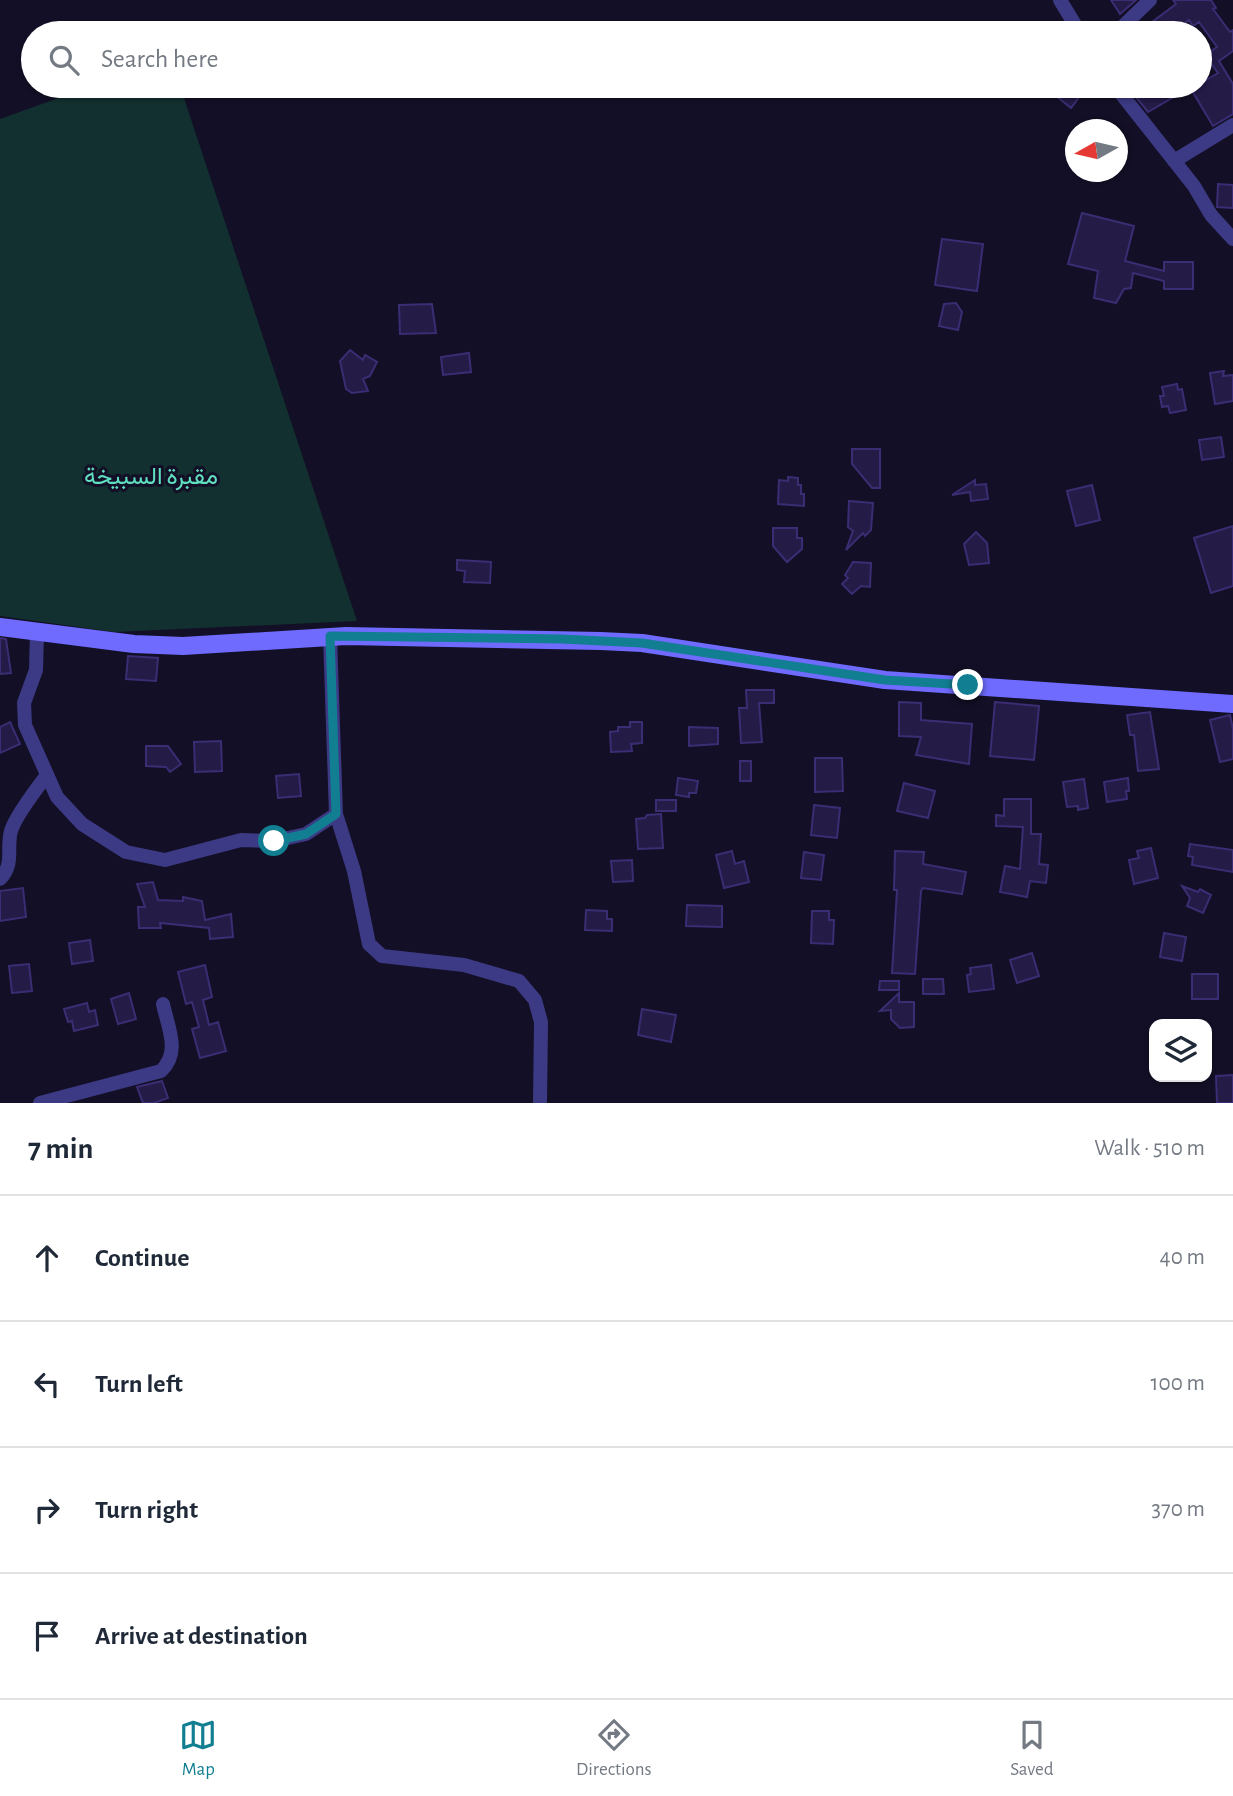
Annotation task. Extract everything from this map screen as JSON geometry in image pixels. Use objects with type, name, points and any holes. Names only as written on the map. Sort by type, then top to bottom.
[{"type":"street","points":[[1060,0],[1073,21]]},
{"type":"street","points":[[1128,21],[1150,0]]},
{"type":"street","points":[[1125,98],[1194,186],[1211,215],[1233,239]]},
{"type":"street","points":[[1174,160],[1233,125]]},
{"type":"street","points":[[0,627],[135,644],[183,646],[330,636],[562,639],[642,643],[885,680],[1233,704]]},
{"type":"street","points":[[37,632],[36,670],[24,703],[25,724],[57,797],[82,824],[126,852],[165,860],[241,840],[274,841],[306,834],[336,814]]},
{"type":"street","points":[[330,636],[336,814],[354,871],[369,944],[382,956],[464,965],[519,981],[535,1000],[541,1022],[540,1103]]},
{"type":"street","points":[[0,879],[10,860],[10,832],[47,775]]},
{"type":"street","points":[[40,1103],[161,1070],[173,1053],[163,1004]]},
{"type":"green space","name":"مقبرة السبيخة","points":[[59,98],[184,98],[357,621],[114,632],[0,616],[0,119]]},
{"type":"building","points":[[1111,0],[1136,0],[1120,14]]},
{"type":"building","points":[[1173,0],[1211,0],[1216,8],[1213,9],[1230,32],[1233,30],[1233,51],[1219,61],[1233,84],[1233,114],[1213,126],[1196,98],[1212,98],[1212,77],[1218,73],[1212,65],[1212,50],[1217,47],[1212,40],[1212,21],[1153,21],[1176,4]]},
{"type":"building","points":[[1059,98],[1078,98],[1071,108]]},
{"type":"building","points":[[1137,98],[1172,98],[1148,112]]},
{"type":"building","points":[[1218,184],[1233,185],[1233,208],[1217,207]]},
{"type":"building","points":[[1082,213],[1134,226],[1125,261],[1164,271],[1164,262],[1193,262],[1193,289],[1164,289],[1164,281],[1133,273],[1131,288],[1124,289],[1116,303],[1094,298],[1098,271],[1068,264]]},
{"type":"building","points":[[942,239],[983,244],[977,291],[935,285]]},
{"type":"building","points":[[956,303],[962,312],[958,330],[939,326],[944,304]]},
{"type":"building","points":[[432,304],[436,333],[400,334],[399,305]]},
{"type":"building","points":[[350,350],[363,360],[365,355],[377,362],[370,376],[363,379],[368,391],[352,393],[346,389],[340,361]]},
{"type":"building","points":[[469,353],[471,372],[443,375],[441,357]]},
{"type":"building","points":[[1224,371],[1223,376],[1233,375],[1233,401],[1215,404],[1210,373]]},
{"type":"building","points":[[1177,384],[1178,390],[1182,389],[1186,410],[1170,413],[1168,406],[1162,407],[1162,387]]},
{"type":"building","points":[[1221,437],[1224,457],[1202,460],[1199,440]]},
{"type":"building","points":[[852,449],[880,449],[880,488],[872,488],[852,464]]},
{"type":"building","points":[[788,477],[798,478],[801,494],[804,494],[804,506],[778,504],[779,480],[788,481]]},
{"type":"building","points":[[975,480],[975,485],[986,484],[988,499],[971,501],[970,492],[952,495]]},
{"type":"building","points":[[1092,485],[1100,520],[1076,526],[1067,491]]},
{"type":"building","points":[[849,501],[873,503],[871,530],[865,536],[863,533],[846,550],[853,531],[848,527]]},
{"type":"building","points":[[1233,526],[1233,586],[1211,593],[1194,538]]},
{"type":"building","points":[[773,528],[797,528],[797,538],[802,538],[802,549],[787,562],[773,546]]},
{"type":"building","points":[[976,532],[987,543],[989,563],[969,565],[964,544]]},
{"type":"building","points":[[457,560],[491,562],[490,583],[464,582],[465,571],[457,570]]},
{"type":"building","points":[[853,562],[871,563],[870,587],[861,586],[852,594],[842,584],[848,578],[845,575]]},
{"type":"building","points":[[0,638],[6,639],[11,673],[0,674]]},
{"type":"building","points":[[128,656],[158,658],[156,681],[126,679]]},
{"type":"building","points":[[746,690],[774,690],[774,703],[759,703],[762,742],[741,743],[739,708],[747,708]]},
{"type":"building","points":[[899,702],[921,703],[921,720],[972,724],[969,764],[916,755],[921,737],[899,736]]},
{"type":"building","points":[[995,702],[1039,706],[1034,760],[990,756]]},
{"type":"building","points":[[1150,712],[1159,769],[1138,771],[1134,735],[1130,735],[1127,715]]},
{"type":"building","points":[[1230,715],[1233,759],[1220,762],[1210,720]]},
{"type":"building","points":[[10,722],[20,744],[0,753],[0,727]]},
{"type":"building","points":[[630,722],[642,722],[642,743],[631,744],[632,751],[611,752],[610,732],[618,731],[618,727],[630,727]]},
{"type":"building","points":[[689,727],[718,728],[718,744],[689,746]]},
{"type":"building","points":[[221,741],[222,771],[195,772],[194,742]]},
{"type":"building","points":[[146,746],[168,746],[181,764],[170,772],[166,767],[146,766]]},
{"type":"building","points":[[815,758],[842,758],[843,791],[815,792]]},
{"type":"building","points":[[740,761],[751,761],[751,781],[740,781]]},
{"type":"building","points":[[299,774],[301,796],[278,798],[276,776]]},
{"type":"building","points":[[678,778],[698,781],[696,793],[689,793],[689,797],[676,795]]},
{"type":"building","points":[[1128,778],[1127,799],[1107,802],[1104,782]]},
{"type":"building","points":[[1084,779],[1088,808],[1078,810],[1078,806],[1067,807],[1063,782]]},
{"type":"building","points":[[904,783],[935,791],[928,818],[897,811]]},
{"type":"building","points":[[1004,799],[1031,799],[1031,834],[1041,834],[1039,864],[1048,865],[1046,883],[1030,881],[1027,897],[1000,892],[1005,866],[1020,869],[1023,827],[996,826],[996,815],[1004,816]]},
{"type":"building","points":[[656,800],[676,800],[676,811],[656,811]]},
{"type":"building","points":[[814,805],[840,808],[837,838],[811,835]]},
{"type":"building","points":[[661,814],[663,848],[638,849],[636,819]]},
{"type":"building","points":[[1190,844],[1233,850],[1233,872],[1192,865],[1193,857],[1188,856]]},
{"type":"building","points":[[1151,848],[1158,878],[1134,884],[1129,860],[1139,858],[1137,851]]},
{"type":"building","points":[[732,851],[735,864],[744,861],[749,882],[724,888],[716,855]]},
{"type":"building","points":[[895,851],[924,852],[923,864],[966,872],[962,894],[923,888],[921,891],[915,974],[892,973],[897,890],[894,890]]},
{"type":"building","points":[[804,852],[824,855],[821,880],[801,878]]},
{"type":"building","points":[[632,860],[633,881],[613,882],[611,861]]},
{"type":"building","points":[[153,882],[158,900],[183,901],[183,897],[202,901],[205,920],[231,914],[233,937],[210,939],[209,928],[160,923],[161,928],[139,928],[138,907],[145,907],[137,884]]},
{"type":"building","points":[[1182,886],[1198,892],[1200,889],[1211,895],[1203,913],[1187,906],[1190,898]]},
{"type":"building","points":[[23,888],[26,917],[0,921],[0,891]]},
{"type":"building","points":[[687,905],[722,906],[722,927],[686,926]]},
{"type":"building","points":[[586,910],[607,911],[607,919],[612,919],[612,931],[585,930]]},
{"type":"building","points":[[812,911],[829,911],[829,920],[834,920],[833,944],[811,943]]},
{"type":"building","points":[[1164,933],[1186,937],[1182,961],[1160,957]]},
{"type":"building","points":[[90,940],[93,961],[72,964],[69,943]]},
{"type":"building","points":[[1032,953],[1039,976],[1017,983],[1010,960]]},
{"type":"building","points":[[29,964],[32,991],[12,993],[9,966]]},
{"type":"building","points":[[205,965],[212,997],[203,1000],[209,1025],[218,1022],[226,1051],[200,1058],[192,1029],[199,1027],[192,1002],[186,1004],[178,972]]},
{"type":"building","points":[[991,965],[994,989],[969,992],[967,975],[971,974],[970,968]]},
{"type":"building","points":[[1192,974],[1218,974],[1218,999],[1192,999]]},
{"type":"building","points":[[923,979],[943,979],[944,994],[923,994]]},
{"type":"building","points":[[880,981],[899,981],[899,990],[879,990]]},
{"type":"building","points":[[129,993],[136,1019],[118,1024],[111,999]]},
{"type":"building","points":[[899,993],[899,1002],[914,1002],[914,1027],[900,1028],[891,1019],[891,1010],[880,1011]]},
{"type":"building","points":[[87,1003],[89,1012],[95,1010],[98,1025],[74,1031],[72,1021],[68,1022],[64,1009]]},
{"type":"building","points":[[642,1009],[676,1015],[671,1042],[638,1035]]},
{"type":"building","points":[[1233,1075],[1233,1103],[1217,1103],[1216,1076]]},
{"type":"building","points":[[162,1081],[168,1098],[154,1103],[143,1103],[137,1087]]},
{"type":"route","points":[[274,841],[306,834],[336,814],[330,636],[562,639],[642,643],[885,680],[968,685]]}]
